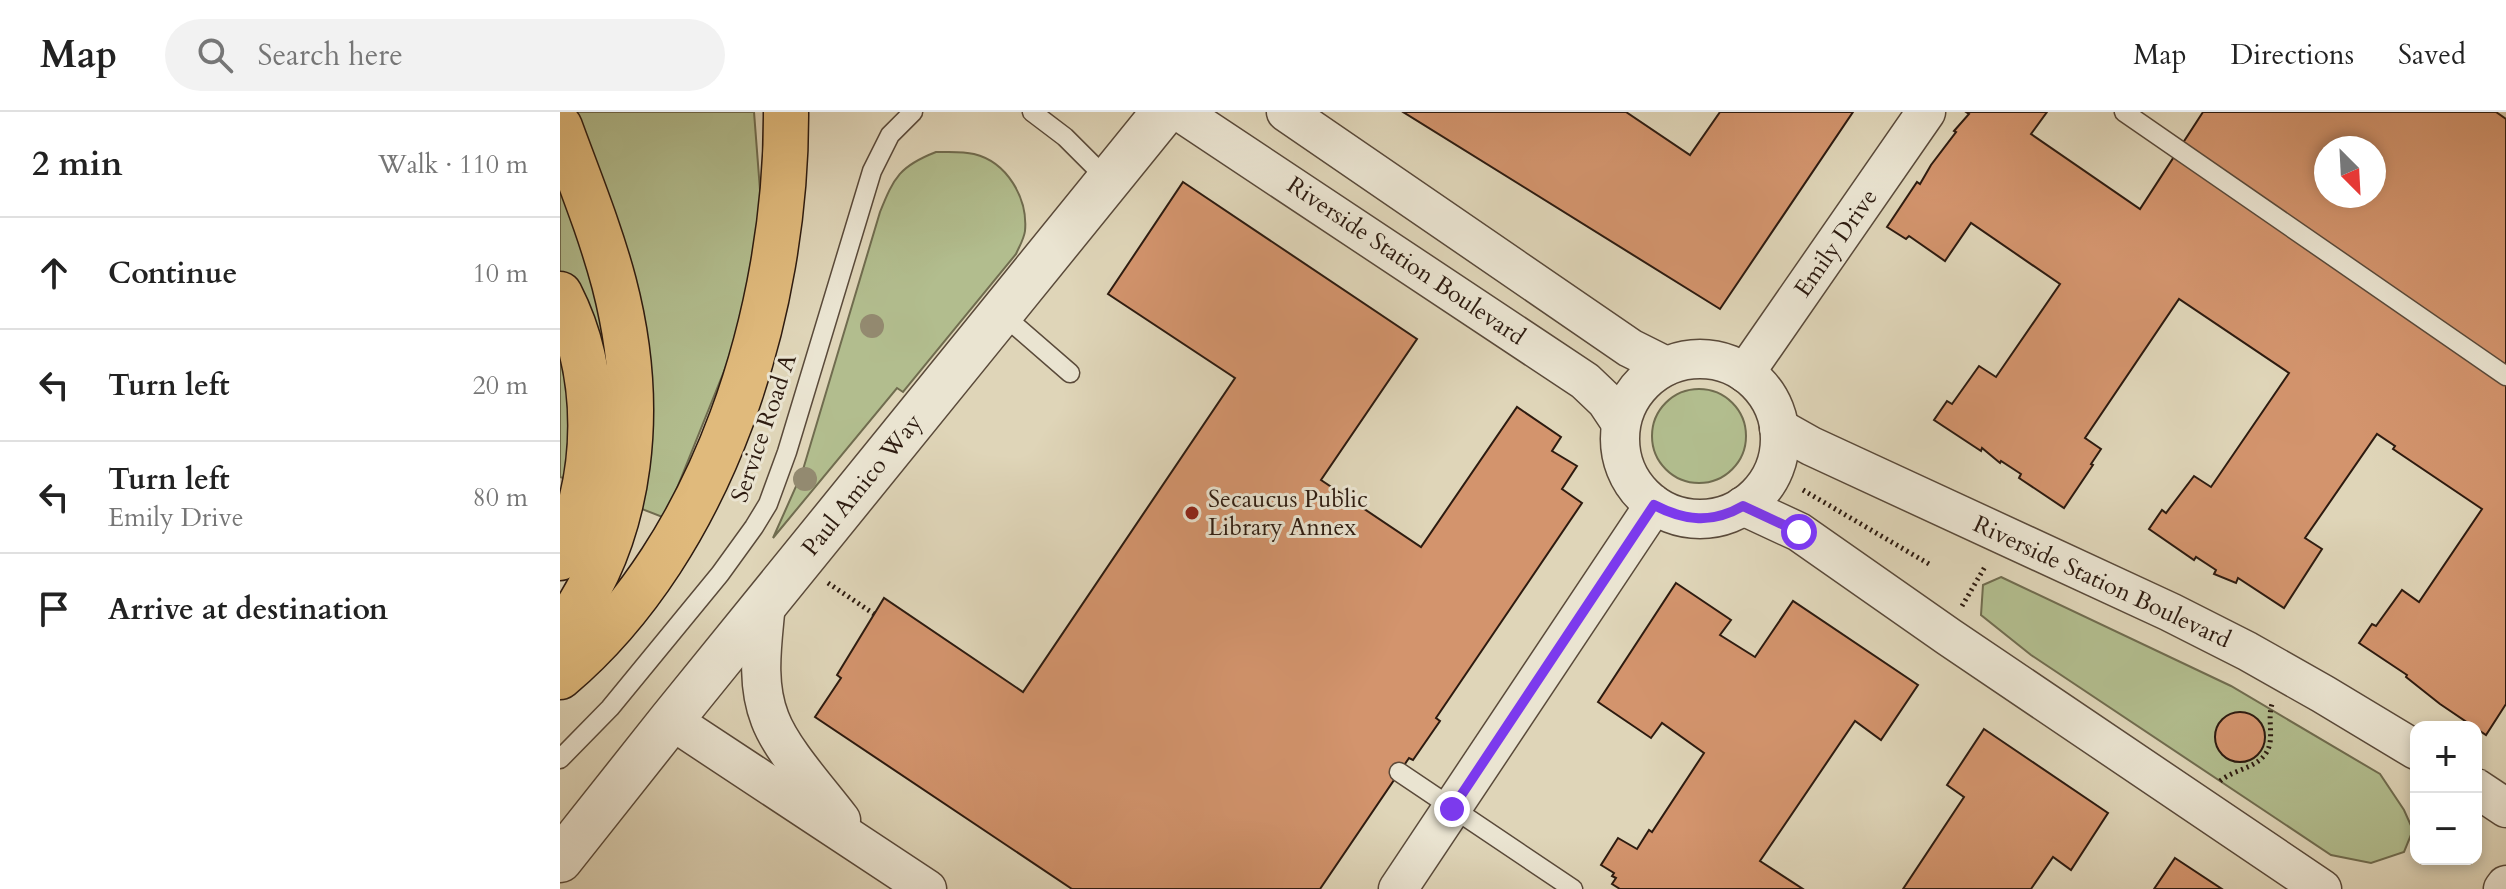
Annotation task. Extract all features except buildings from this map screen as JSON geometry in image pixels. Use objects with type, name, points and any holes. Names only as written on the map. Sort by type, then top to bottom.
[{"type":"highway","points":[[560,677],[598,641],[652,575],[696,500],[717,454],[748,368],[764,303],[781,213],[786,112]]},
{"type":"highway","points":[[560,127],[614,282],[628,357],[632,410],[631,447],[618,518],[590,588],[560,633]]},
{"type":"highway","points":[[560,294],[582,351],[589,421],[587,471],[582,498],[575,526],[560,558]]},
{"type":"street","name":"Paul Amico Way","points":[[560,860],[1164,112]]},
{"type":"street","name":"Riverside Station Boulevard","points":[[1180,112],[1585,381],[1606,401],[1620,422]]},
{"type":"street","points":[[1286,112],[1630,348],[1666,366]]},
{"type":"street","name":"Emily Drive","points":[[1745,373],[1926,112]]},
{"type":"street","points":[[1682,360],[1715,360],[1745,373],[1767,396],[1779,428],[1777,461],[1757,493],[1743,506],[1715,519],[1684,518],[1654,505],[1627,472],[1621,448],[1620,422],[1637,390],[1650,376],[1666,366],[1682,360]]},
{"type":"street","name":"Riverside Station Boulevard","points":[[1779,428],[1811,446],[2157,606],[2247,651],[2410,746]]},
{"type":"street","points":[[1398,889],[1654,505]]},
{"type":"street","points":[[1743,506],[1799,532],[2322,889]]},
{"type":"street","points":[[766,602],[761,664],[770,720],[857,842]]},
{"type":"street","points":[[671,720],[927,889]]},
{"type":"street","points":[[2482,792],[2506,808]]},
{"type":"lane","name":"Service Road A","points":[[560,759],[610,708],[720,574],[768,504],[787,452],[872,171],[890,135],[913,112]]},
{"type":"lane","points":[[1032,112],[1065,137],[1109,181]]},
{"type":"lane","points":[[2124,112],[2506,376]]},
{"type":"lane","points":[[1002,314],[1070,373]]},
{"type":"lane","points":[[1399,772],[1573,889]]},
{"type":"path","points":[[1800,502],[1809,478]]},
{"type":"path","points":[[1803,490],[1929,564]]},
{"type":"path","points":[[1961,608],[1986,565]]},
{"type":"path","points":[[827,582],[874,614]]},
{"type":"path","points":[[2213,786],[2226,776],[2257,763],[2266,754],[2270,744],[2269,714],[2273,699]]},
{"type":"green space","points":[[560,112],[754,112],[761,203],[739,334],[665,518],[560,477]]},
{"type":"green space","points":[[936,152],[974,154],[986,158],[1005,173],[1023,206],[1023,240],[1016,254],[903,392],[897,388],[773,538],[802,473],[885,200],[894,181],[906,168]]},
{"type":"green space","points":[[1699,389],[1717,393],[1732,403],[1742,418],[1746,436],[1742,454],[1732,469],[1717,479],[1699,483],[1681,479],[1666,469],[1656,454],[1652,436],[1656,418],[1666,403],[1681,393]]},
{"type":"green space","points":[[2001,577],[2231,686],[2380,774],[2410,823],[2410,837],[2404,852],[2371,863],[2331,855],[2031,655],[1981,615],[1983,585]]},
{"type":"place","name":"Secaucus Public Library Annex","points":[[1192,513]]},
{"type":"route","points":[[1452,809],[1654,505],[1684,518],[1700,520],[1715,519],[1743,506],[1799,532]]}]
